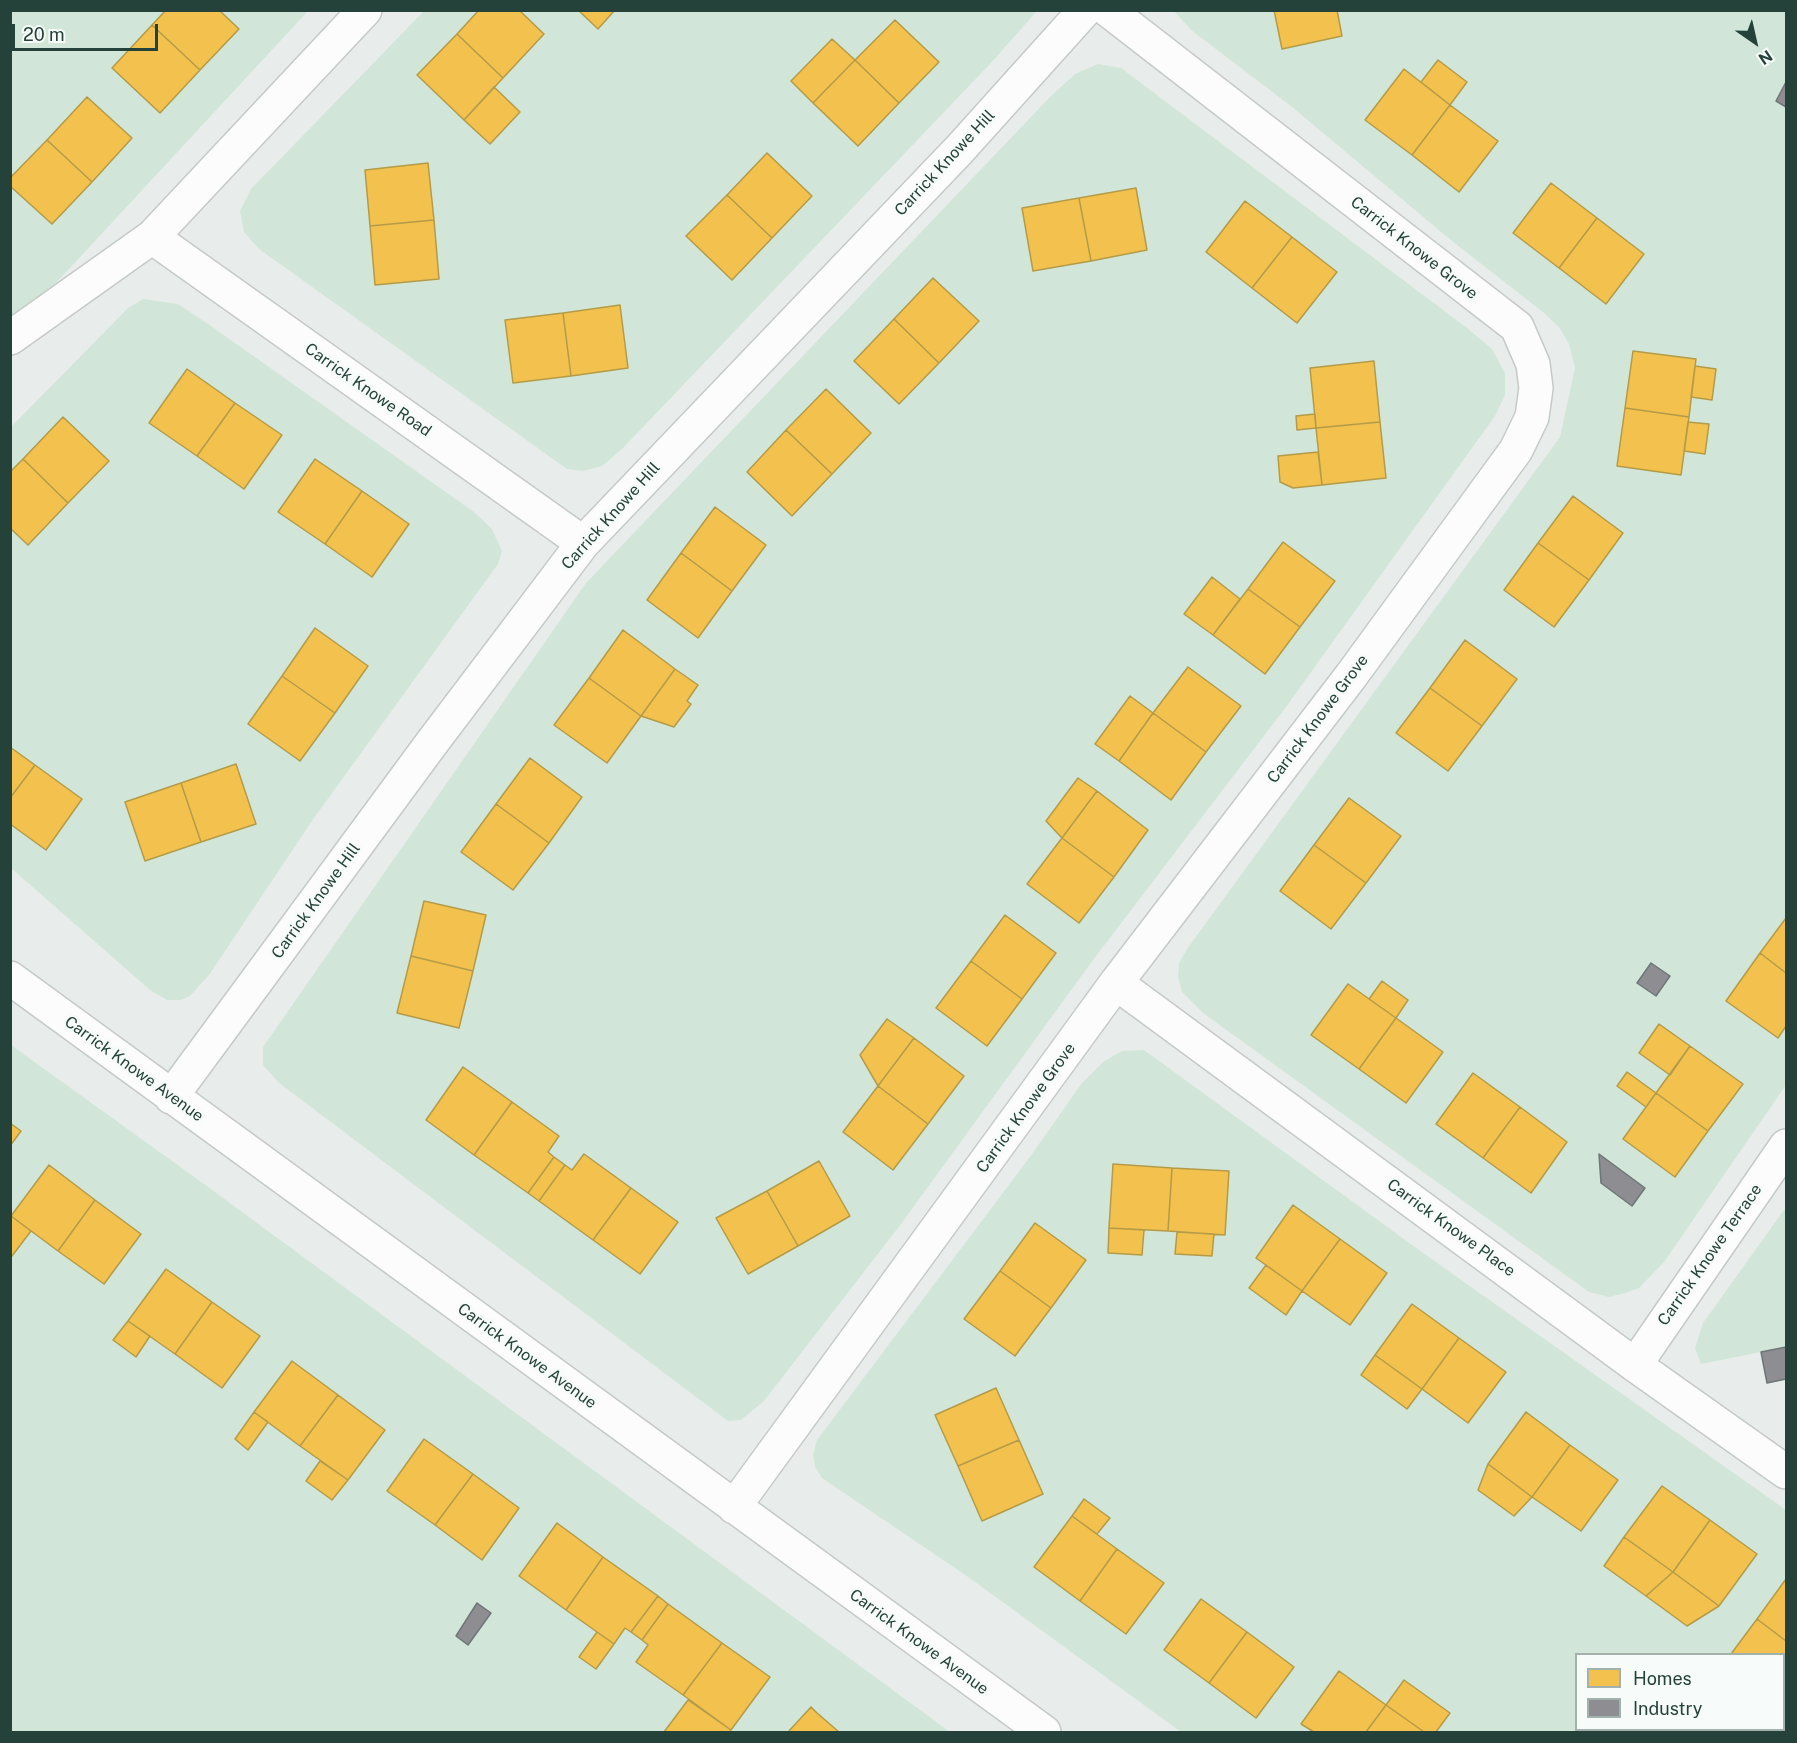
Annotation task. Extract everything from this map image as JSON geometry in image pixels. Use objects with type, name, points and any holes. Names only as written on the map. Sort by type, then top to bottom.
[{"type":"street","points":[[10,339],[152,237],[365,10]]},
{"type":"street","name":"Carrick Knowe Hill","points":[[171,1097],[430,744],[584,543],[959,150],[1085,10]]},
{"type":"street","name":"Carrick Knowe Grove","points":[[734,1507],[1116,983],[1344,685],[1516,450],[1533,417],[1536,388],[1533,364],[1517,327],[1108,10]]},
{"type":"street","name":"Carrick Knowe Road","points":[[152,237],[584,543]]},
{"type":"street","name":"Carrick Knowe Avenue","points":[[10,978],[1044,1732]]},
{"type":"street","name":"Carrick Knowe Place","points":[[1116,983],[1635,1365],[1786,1472]]},
{"type":"street","name":"Carrick Knowe Terrace","points":[[1635,1365],[1786,1146]]},
{"type":"green space","points":[[11,11],[308,11],[57,282],[28,312],[11,322]]},
{"type":"green space","points":[[424,11],[1037,11],[991,63],[622,449],[602,466],[583,471],[567,469],[259,249],[244,232],[240,211],[251,189]],"holes":[[[832,39],[855,60],[813,103],[791,81]]]},
{"type":"green space","points":[[1174,11],[1786,11],[1786,82],[1776,101],[1786,107],[1786,918],[1760,953],[1778,1038],[1786,1027],[1786,1085],[1664,1262],[1639,1288],[1625,1293],[1609,1297],[1589,1292],[1203,1013],[1182,992],[1178,977],[1179,963],[1187,949],[1560,437],[1575,368],[1569,344],[1559,327],[1544,313],[1452,241],[1292,107],[1191,30]],"holes":[[[1438,60],[1467,82],[1451,104],[1421,82]],[[1551,183],[1644,254],[1606,304],[1513,233]],[[1633,351],[1696,359],[1695,366],[1716,369],[1712,399],[1691,397],[1688,422],[1709,425],[1705,454],[1684,451],[1680,475],[1617,466]],[[1651,963],[1670,976],[1656,996],[1637,983]],[[1382,981],[1408,1000],[1396,1018],[1369,999]]]},
{"type":"green space","points":[[1098,64],[1121,68],[1492,349],[1505,373],[1505,395],[1495,416],[1286,707],[1093,960],[901,1224],[764,1401],[741,1420],[728,1421],[279,1083],[263,1065],[263,1047],[586,583],[1050,97],[1075,74]],"holes":[[[1374,361],[1385,478],[1293,488],[1280,482],[1278,456],[1318,452],[1316,428],[1298,430],[1296,416],[1315,414],[1310,368]],[[1212,577],[1240,599],[1212,635],[1185,614]],[[675,669],[698,685],[687,701],[691,704],[674,727],[641,716]],[[1131,697],[1119,761],[1095,744]],[[1078,778],[1097,792],[1062,838],[1046,820]],[[887,1019],[913,1038],[878,1085],[860,1055]]]},
{"type":"green space","points":[[143,299],[178,304],[211,326],[474,512],[492,529],[502,551],[498,564],[314,818],[209,975],[190,996],[181,1000],[167,1000],[150,990],[11,868],[11,427],[128,308]]},
{"type":"green space","points":[[11,1045],[950,1732],[729,1732],[731,1730],[649,1645],[637,1662],[688,1700],[664,1732],[11,1732],[10,1255],[12,1256],[31,1231],[11,1217]],"holes":[[[128,1321],[150,1336],[136,1356],[114,1340]],[[255,1412],[268,1423],[248,1449],[235,1439]],[[320,1461],[347,1480],[333,1500],[306,1481]],[[523,1579],[625,1628],[596,1669],[579,1657],[597,1632]],[[477,1603],[491,1613],[468,1645],[456,1636]]]},
{"type":"green space","points":[[1144,1050],[1426,1255],[1786,1510],[1786,1641],[1757,1619],[1732,1653],[1575,1653],[1575,1731],[1785,1731],[1786,1665],[1786,1732],[1436,1732],[1449,1713],[1404,1680],[1386,1705],[1424,1732],[1181,1732],[971,1579],[822,1478],[815,1467],[813,1455],[817,1440],[1032,1154],[1082,1083],[1103,1062],[1122,1051]],"holes":[[[1109,1228],[1143,1230],[1142,1255],[1108,1253]],[[1177,1232],[1214,1234],[1176,1254]],[[1266,1266],[1302,1291],[1286,1315]],[[1375,1356],[1422,1389],[1407,1409],[1361,1375]],[[1084,1499],[1110,1518],[1097,1534],[1072,1516]],[[1624,1537],[1719,1606],[1687,1626],[1604,1566]]]},
{"type":"green space","points":[[1786,1207],[1786,1347],[1701,1364],[1695,1348],[1703,1323]]},
{"type":"building: Homes","points":[[166,10],[219,10],[239,29],[200,70],[152,25]]},
{"type":"building: Homes","points":[[479,10],[519,10],[544,34],[503,78],[457,34]]},
{"type":"building: Homes","points":[[578,10],[615,10],[598,29]]},
{"type":"building: Homes","points":[[1274,10],[1337,10],[1342,36],[1282,49]]},
{"type":"building: Homes","points":[[895,20],[939,62],[899,103],[855,60]]},
{"type":"building: Homes","points":[[152,25],[200,70],[160,113],[112,68]]},
{"type":"building: Homes","points":[[457,34],[503,78],[464,120],[417,75]]},
{"type":"building: Homes","points":[[832,39],[855,60],[813,103],[791,81]]},
{"type":"building: Homes","points":[[855,60],[899,103],[858,146],[813,103]]},
{"type":"building: Homes","points":[[1438,60],[1467,82],[1450,105],[1421,82]]},
{"type":"building: Homes","points":[[1404,69],[1450,105],[1412,155],[1365,120]]},
{"type":"building: Homes","points":[[494,87],[520,112],[490,144],[464,120]]},
{"type":"building: Homes","points":[[87,97],[132,138],[92,182],[47,140]]},
{"type":"building: Homes","points":[[1450,105],[1498,141],[1459,192],[1412,155]]},
{"type":"building: Homes","points":[[47,140],[92,182],[52,224],[10,186],[10,178]]},
{"type":"building: Homes","points":[[767,153],[812,196],[772,238],[727,195]]},
{"type":"building: Homes","points":[[428,163],[434,220],[370,226],[365,170]]},
{"type":"building: Homes","points":[[1551,183],[1597,218],[1559,268],[1513,233]]},
{"type":"building: Homes","points":[[1136,188],[1147,250],[1091,261],[1079,198]]},
{"type":"building: Homes","points":[[727,195],[772,238],[732,280],[686,236]]},
{"type":"building: Homes","points":[[1079,198],[1091,261],[1033,271],[1022,208]]},
{"type":"building: Homes","points":[[1245,201],[1292,237],[1252,288],[1206,252]]},
{"type":"building: Homes","points":[[1597,218],[1644,254],[1606,304],[1559,268]]},
{"type":"building: Homes","points":[[434,220],[439,279],[375,285],[370,226]]},
{"type":"building: Homes","points":[[1292,237],[1337,272],[1297,323],[1252,288]]},
{"type":"building: Homes","points":[[933,278],[979,321],[939,363],[894,319]]},
{"type":"building: Homes","points":[[620,305],[628,368],[571,376],[563,313]]},
{"type":"building: Homes","points":[[563,313],[571,376],[513,383],[505,320]]},
{"type":"building: Homes","points":[[894,319],[939,363],[899,404],[854,361]]},
{"type":"building: Homes","points":[[1633,351],[1696,359],[1689,417],[1625,408]]},
{"type":"building: Homes","points":[[1374,361],[1380,422],[1316,428],[1310,368]]},
{"type":"building: Homes","points":[[1695,366],[1716,369],[1712,400],[1691,397]]},
{"type":"building: Homes","points":[[187,369],[235,403],[197,456],[149,423]]},
{"type":"building: Homes","points":[[826,389],[871,433],[832,474],[786,430]]},
{"type":"building: Homes","points":[[235,403],[282,435],[244,489],[197,456]]},
{"type":"building: Homes","points":[[1625,408],[1689,417],[1681,475],[1617,466]]},
{"type":"building: Homes","points":[[1315,414],[1316,428],[1297,430],[1296,416]]},
{"type":"building: Homes","points":[[63,417],[109,461],[68,503],[23,459]]},
{"type":"building: Homes","points":[[1380,422],[1386,478],[1322,485],[1316,428]]},
{"type":"building: Homes","points":[[1688,422],[1709,424],[1705,454],[1684,451]]},
{"type":"building: Homes","points":[[786,430],[832,474],[792,516],[747,472]]},
{"type":"building: Homes","points":[[1318,452],[1322,485],[1293,488],[1280,482],[1278,456]]},
{"type":"building: Homes","points":[[23,459],[68,503],[28,545],[10,528],[10,472]]},
{"type":"building: Homes","points":[[315,459],[362,491],[325,544],[278,512]]},
{"type":"building: Homes","points":[[362,491],[409,524],[372,577],[325,544]]},
{"type":"building: Homes","points":[[1573,496],[1623,533],[1589,580],[1538,543]]},
{"type":"building: Homes","points":[[715,507],[766,545],[732,591],[681,553]]},
{"type":"building: Homes","points":[[1283,542],[1335,581],[1300,627],[1248,589]]},
{"type":"building: Homes","points":[[1538,543],[1589,580],[1554,627],[1504,590]]},
{"type":"building: Homes","points":[[681,553],[732,591],[698,638],[647,600]]},
{"type":"building: Homes","points":[[1212,577],[1240,599],[1213,635],[1184,614]]},
{"type":"building: Homes","points":[[1248,589],[1300,627],[1265,674],[1213,635]]},
{"type":"building: Homes","points":[[315,628],[368,666],[335,713],[282,676]]},
{"type":"building: Homes","points":[[623,630],[675,669],[641,716],[589,678]]},
{"type":"building: Homes","points":[[1465,640],[1517,679],[1482,726],[1430,688]]},
{"type":"building: Homes","points":[[1188,667],[1241,706],[1206,752],[1153,713]]},
{"type":"building: Homes","points":[[675,669],[698,685],[687,701],[691,704],[674,727],[641,716]]},
{"type":"building: Homes","points":[[282,676],[335,713],[300,761],[248,724]]},
{"type":"building: Homes","points":[[589,678],[641,716],[607,763],[554,725]]},
{"type":"building: Homes","points":[[1430,688],[1482,726],[1448,771],[1396,733]]},
{"type":"building: Homes","points":[[1130,696],[1153,713],[1119,761],[1095,744]]},
{"type":"building: Homes","points":[[1153,713],[1206,752],[1171,800],[1119,761]]},
{"type":"building: Homes","points":[[10,747],[35,765],[10,798]]},
{"type":"building: Homes","points":[[530,758],[582,797],[549,843],[496,804]]},
{"type":"building: Homes","points":[[236,764],[256,824],[201,842],[181,783]]},
{"type":"building: Homes","points":[[35,765],[82,799],[46,850],[10,824],[10,798]]},
{"type":"building: Homes","points":[[1078,778],[1097,791],[1062,838],[1046,821]]},
{"type":"building: Homes","points":[[181,783],[201,842],[145,861],[125,802]]},
{"type":"building: Homes","points":[[1097,791],[1148,830],[1114,877],[1062,838]]},
{"type":"building: Homes","points":[[1349,798],[1401,836],[1366,883],[1314,845]]},
{"type":"building: Homes","points":[[496,804],[549,843],[513,890],[461,852]]},
{"type":"building: Homes","points":[[1062,838],[1114,877],[1079,923],[1027,884]]},
{"type":"building: Homes","points":[[1314,845],[1366,883],[1331,929],[1280,891]]},
{"type":"building: Homes","points":[[424,901],[486,915],[473,971],[411,956]]},
{"type":"building: Homes","points":[[1005,915],[1056,953],[1022,999],[971,961]]},
{"type":"building: Homes","points":[[1786,918],[1786,973],[1760,953]]},
{"type":"building: Homes","points":[[1760,953],[1786,973],[1786,1026],[1778,1038],[1726,1001]]},
{"type":"building: Homes","points":[[411,956],[473,971],[459,1028],[397,1013]]},
{"type":"building: Homes","points":[[971,961],[1022,999],[987,1046],[936,1008]]},
{"type":"building: Homes","points":[[1382,981],[1408,1000],[1396,1018],[1369,999]]},
{"type":"building: Homes","points":[[1348,984],[1396,1018],[1359,1069],[1311,1035]]},
{"type":"building: Homes","points":[[1396,1018],[1443,1052],[1406,1103],[1359,1069]]},
{"type":"building: Homes","points":[[887,1019],[914,1038],[878,1086],[860,1055]]},
{"type":"building: Homes","points":[[1659,1024],[1690,1046],[1670,1075],[1639,1053]]},
{"type":"building: Homes","points":[[914,1038],[964,1076],[928,1124],[878,1086]]},
{"type":"building: Homes","points":[[1690,1046],[1743,1084],[1708,1131],[1656,1093]]},
{"type":"building: Homes","points":[[463,1067],[512,1102],[474,1155],[426,1120]]},
{"type":"building: Homes","points":[[1627,1072],[1656,1093],[1646,1107],[1617,1086]]},
{"type":"building: Homes","points":[[1473,1073],[1520,1107],[1483,1158],[1436,1124]]},
{"type":"building: Homes","points":[[878,1086],[928,1124],[893,1170],[843,1132]]},
{"type":"building: Homes","points":[[1656,1093],[1708,1131],[1675,1177],[1623,1139]]},
{"type":"building: Homes","points":[[512,1102],[559,1136],[548,1152],[554,1157],[528,1193],[474,1155]]},
{"type":"building: Homes","points":[[1520,1107],[1567,1142],[1531,1193],[1483,1158]]},
{"type":"building: Homes","points":[[10,1123],[21,1131],[10,1146]]},
{"type":"building: Homes","points":[[584,1154],[631,1188],[593,1240],[539,1201],[565,1165],[572,1170]]},
{"type":"building: Homes","points":[[554,1157],[565,1165],[539,1201],[528,1193]]},
{"type":"building: Homes","points":[[819,1161],[850,1216],[798,1246],[767,1191]]},
{"type":"building: Homes","points":[[1113,1164],[1172,1168],[1168,1231],[1109,1228]]},
{"type":"building: Homes","points":[[49,1165],[95,1200],[58,1251],[11,1216]]},
{"type":"building: Homes","points":[[1172,1168],[1229,1171],[1225,1235],[1168,1231]]},
{"type":"building: Homes","points":[[631,1188],[678,1222],[640,1274],[593,1240]]},
{"type":"building: Homes","points":[[767,1191],[798,1246],[748,1274],[716,1218]]},
{"type":"building: Homes","points":[[95,1200],[141,1234],[104,1284],[58,1251]]},
{"type":"building: Homes","points":[[1293,1205],[1340,1239],[1302,1291],[1256,1258]]},
{"type":"building: Homes","points":[[11,1216],[31,1231],[12,1256],[10,1255]]},
{"type":"building: Homes","points":[[1035,1223],[1086,1260],[1051,1308],[1000,1271]]},
{"type":"building: Homes","points":[[1109,1228],[1144,1230],[1142,1255],[1108,1253]]},
{"type":"building: Homes","points":[[1177,1232],[1214,1234],[1212,1256],[1175,1254]]},
{"type":"building: Homes","points":[[1340,1239],[1387,1273],[1350,1325],[1302,1291]]},
{"type":"building: Homes","points":[[1266,1265],[1302,1291],[1286,1315],[1249,1288]]},
{"type":"building: Homes","points":[[166,1269],[212,1302],[175,1354],[128,1321]]},
{"type":"building: Homes","points":[[1000,1271],[1051,1308],[1015,1356],[964,1319]]},
{"type":"building: Homes","points":[[212,1302],[260,1336],[222,1388],[175,1354]]},
{"type":"building: Homes","points":[[1412,1304],[1459,1338],[1422,1389],[1375,1355]]},
{"type":"building: Homes","points":[[128,1321],[150,1336],[136,1357],[113,1340]]},
{"type":"building: Homes","points":[[1459,1338],[1506,1372],[1468,1423],[1422,1389]]},
{"type":"building: Homes","points":[[1375,1355],[1422,1389],[1407,1409],[1361,1375]]},
{"type":"building: Homes","points":[[292,1361],[338,1395],[300,1446],[254,1412]]},
{"type":"building: Homes","points":[[996,1388],[1019,1440],[958,1466],[935,1415]]},
{"type":"building: Homes","points":[[338,1395],[385,1430],[348,1480],[300,1446]]},
{"type":"building: Homes","points":[[254,1412],[268,1422],[248,1450],[235,1439]]},
{"type":"building: Homes","points":[[1526,1412],[1570,1445],[1532,1497],[1488,1464]]},
{"type":"building: Homes","points":[[424,1439],[473,1474],[435,1525],[387,1491]]},
{"type":"building: Homes","points":[[1019,1440],[1043,1494],[982,1521],[958,1466]]},
{"type":"building: Homes","points":[[1570,1445],[1618,1480],[1581,1531],[1532,1497]]},
{"type":"building: Homes","points":[[320,1461],[348,1480],[332,1500],[306,1481]]},
{"type":"building: Homes","points":[[1488,1464],[1532,1497],[1514,1516],[1478,1490]]},
{"type":"building: Homes","points":[[473,1474],[519,1508],[482,1560],[435,1525]]},
{"type":"building: Homes","points":[[1662,1486],[1710,1520],[1673,1572],[1624,1537]]},
{"type":"building: Homes","points":[[1084,1499],[1110,1518],[1097,1534],[1072,1516]]},
{"type":"building: Homes","points":[[1072,1516],[1117,1549],[1080,1601],[1034,1567]]},
{"type":"building: Homes","points":[[1710,1520],[1757,1554],[1719,1606],[1673,1572]]},
{"type":"building: Homes","points":[[557,1523],[603,1557],[566,1610],[519,1576]]},
{"type":"building: Homes","points":[[1624,1537],[1673,1572],[1646,1596],[1604,1566]]},
{"type":"building: Homes","points":[[1117,1549],[1164,1583],[1126,1634],[1080,1601]]},
{"type":"building: Homes","points":[[603,1557],[658,1596],[631,1632],[625,1628],[614,1644],[566,1610]]},
{"type":"building: Homes","points":[[1673,1572],[1719,1606],[1687,1626],[1646,1596]]},
{"type":"building: Homes","points":[[1786,1579],[1786,1641],[1757,1619]]},
{"type":"building: Homes","points":[[658,1596],[668,1604],[642,1640],[631,1632]]},
{"type":"building: Homes","points":[[1201,1599],[1247,1632],[1209,1683],[1164,1650]]},
{"type":"building: Homes","points":[[668,1604],[722,1643],[683,1695],[636,1662],[648,1645],[642,1640]]},
{"type":"building: Homes","points":[[1757,1619],[1786,1641],[1786,1665],[1785,1653],[1732,1653]]},
{"type":"building: Homes","points":[[597,1632],[614,1644],[596,1669],[579,1657]]},
{"type":"building: Homes","points":[[1247,1632],[1294,1667],[1256,1718],[1209,1683]]},
{"type":"building: Homes","points":[[722,1643],[770,1677],[731,1730],[683,1695]]},
{"type":"building: Homes","points":[[1339,1671],[1386,1705],[1366,1732],[1314,1732],[1301,1724]]},
{"type":"building: Homes","points":[[1404,1680],[1450,1713],[1436,1732],[1424,1732],[1386,1705]]},
{"type":"building: Homes","points":[[688,1700],[731,1730],[729,1732],[664,1732]]},
{"type":"building: Homes","points":[[1386,1705],[1424,1732],[1366,1732]]},
{"type":"building: Homes","points":[[811,1707],[817,1713],[839,1732],[788,1732]]},
{"type":"building: Industry","points":[[1786,82],[1786,107],[1776,101]]},
{"type":"building: Industry","points":[[1651,963],[1670,976],[1656,996],[1637,983]]},
{"type":"building: Industry","points":[[1599,1154],[1645,1188],[1632,1206],[1601,1183]]},
{"type":"building: Industry","points":[[1786,1347],[1786,1379],[1767,1383],[1761,1352]]},
{"type":"building: Industry","points":[[477,1603],[491,1613],[468,1645],[456,1636]]}]
